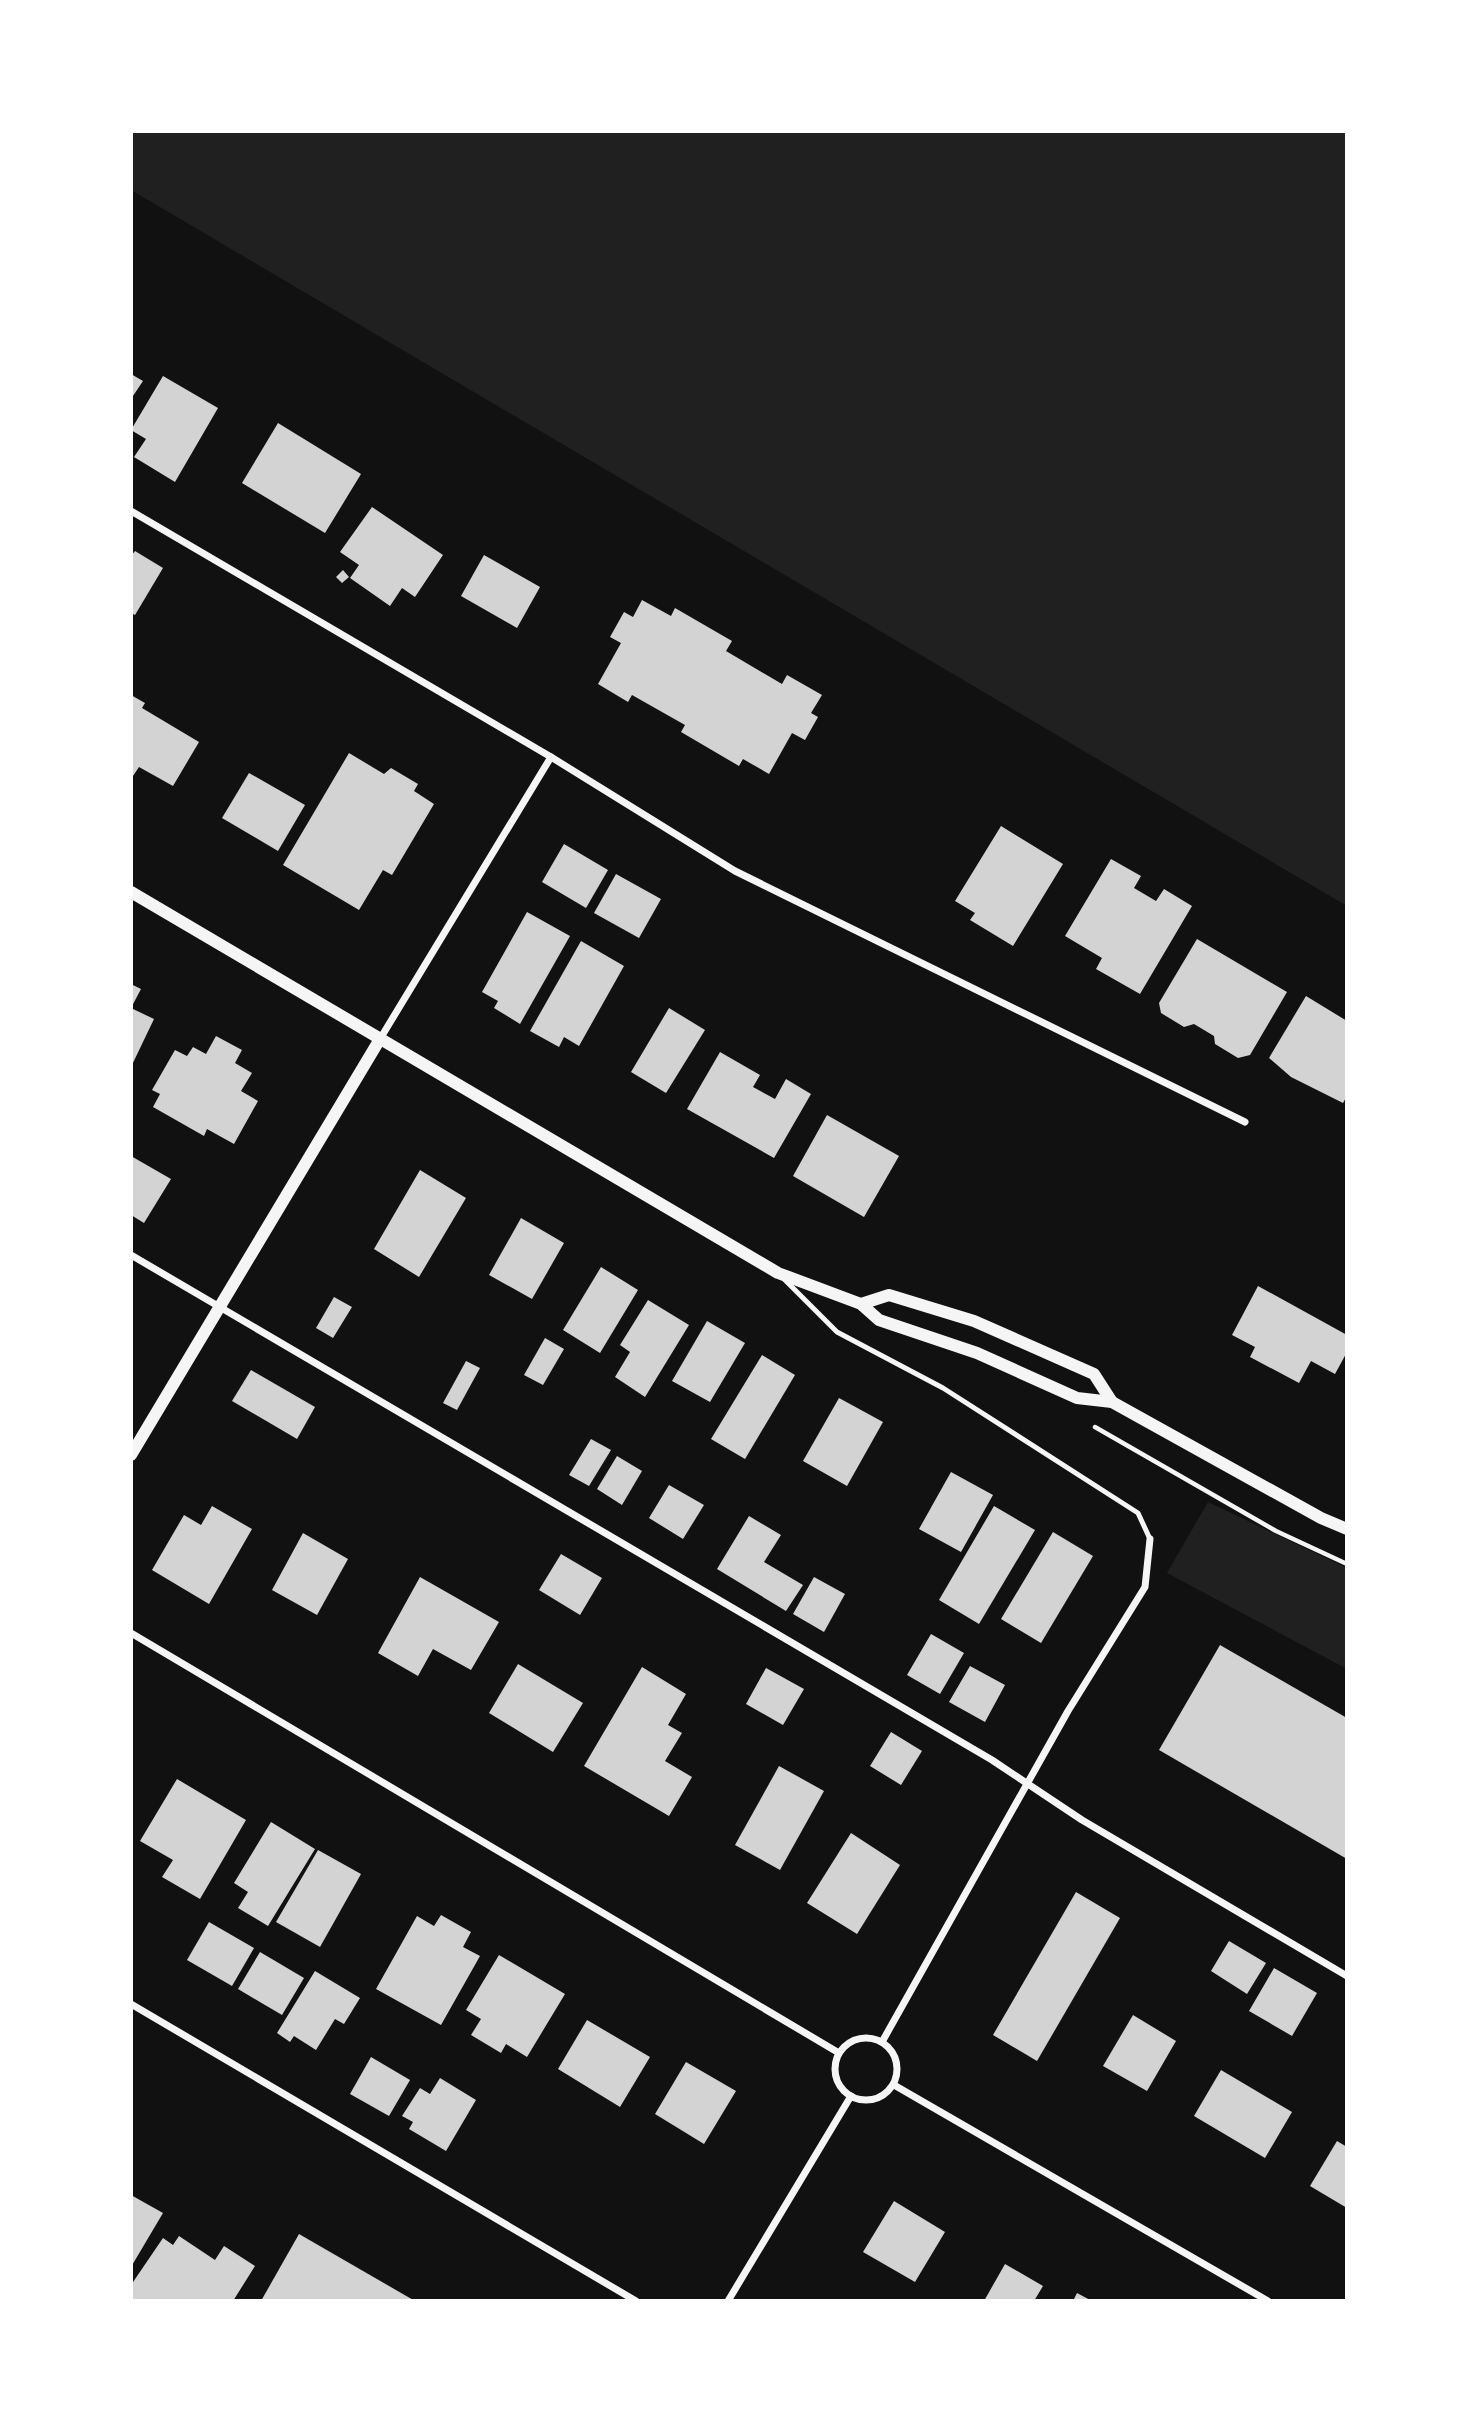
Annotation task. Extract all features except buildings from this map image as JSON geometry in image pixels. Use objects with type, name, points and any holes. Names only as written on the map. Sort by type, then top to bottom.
[{"type":"street","points":[[131,510],[551,757],[735,871],[1245,1122]]},
{"type":"street","points":[[131,1455],[551,757]]},
{"type":"street","points":[[131,892],[778,1273],[861,1304],[879,1320],[977,1353],[1077,1398],[1112,1402],[1321,1518],[1347,1529]]},
{"type":"street","points":[[131,1255],[992,1760],[1027,1786],[1347,1976]]},
{"type":"street","points":[[861,1304],[888,1295],[974,1321],[1094,1374],[1112,1402]]},
{"type":"street","points":[[882,2042],[1068,1711],[1144,1587],[1150,1539]]},
{"type":"street","points":[[131,1633],[839,2053]]},
{"type":"street","points":[[131,2004],[636,2301]]},
{"type":"street","points":[[863,2038],[882,2042],[895,2057],[898,2066],[894,2085],[879,2098],[869,2100],[851,2096],[843,2090],[835,2072],[839,2053],[854,2040],[863,2038]]},
{"type":"street","points":[[894,2085],[1268,2301]]},
{"type":"street","points":[[728,2301],[851,2096]]},
{"type":"lane","points":[[778,1273],[837,1332],[943,1388],[1138,1513],[1150,1539]]},
{"type":"path","points":[[1091,1425],[1276,1531],[1347,1564]]},
{"type":"shaded area","points":[[131,131],[1347,131],[1347,906],[131,190]]},
{"type":"shaded area","points":[[1208,1502],[1347,1568],[1347,1669],[1167,1573]]}]
